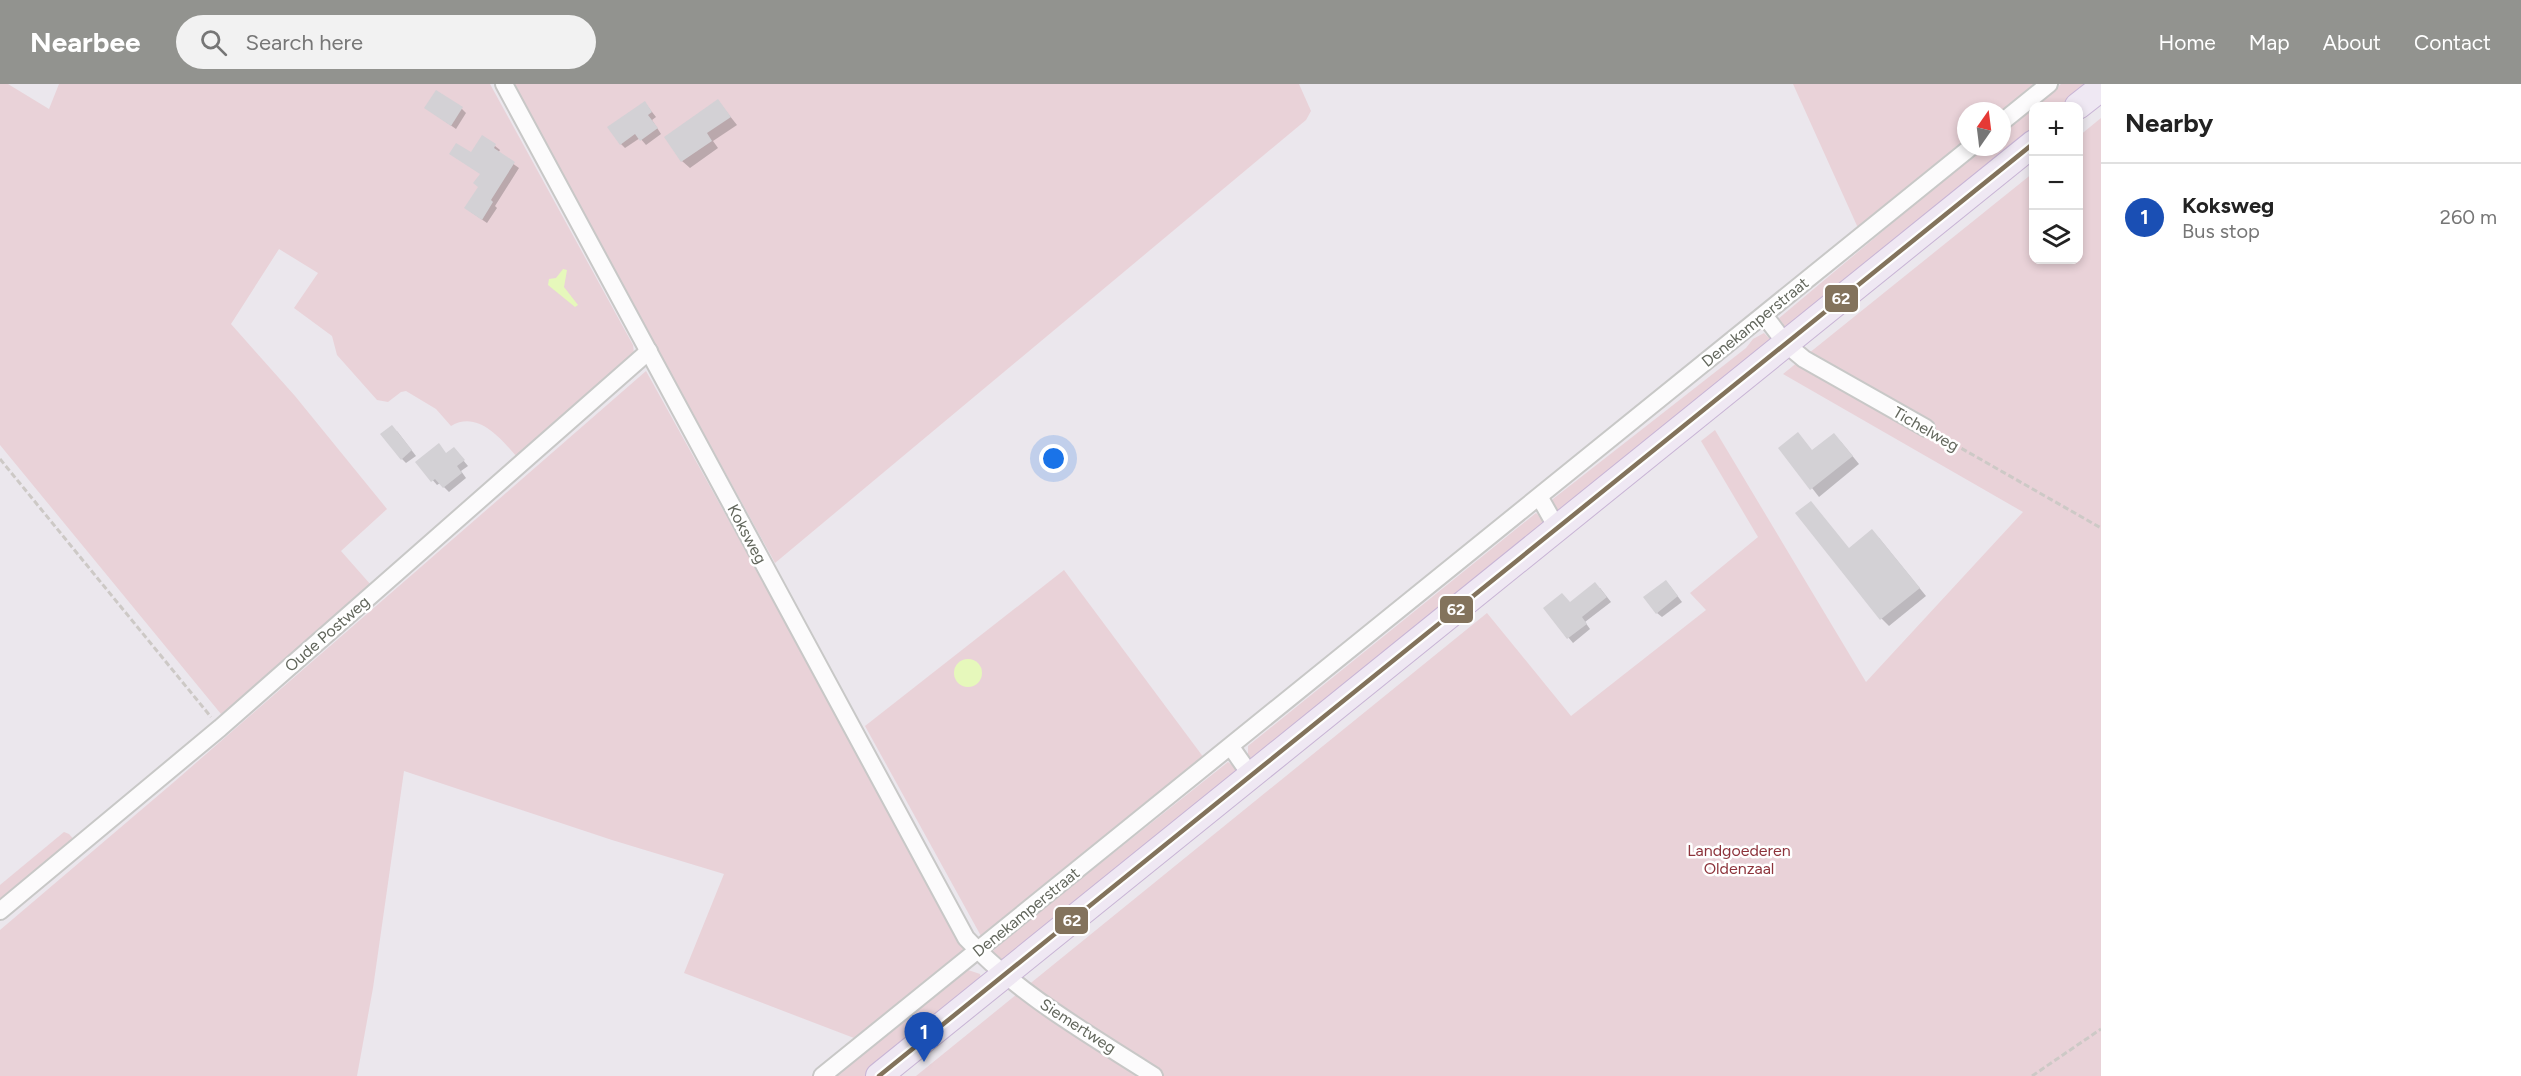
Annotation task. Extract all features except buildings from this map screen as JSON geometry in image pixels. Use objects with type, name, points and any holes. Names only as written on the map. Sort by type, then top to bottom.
[{"type":"main road","points":[[2083,102],[2101,88]]},
{"type":"main road","name":"Denekamperstraat","points":[[879,1076],[2029,147]]},
{"type":"street","name":"Koksweg","points":[[504,84],[960,929],[1002,975]]},
{"type":"street","points":[[2011,115],[2049,84]]},
{"type":"street","name":"Denekamperstraat","points":[[822,1076],[1540,498],[1960,156]]},
{"type":"street","name":"Tichelweg","points":[[1764,315],[1786,344],[1804,359],[1926,428]]},
{"type":"street","name":"Oude Postweg","points":[[0,911],[220,728],[649,351]]},
{"type":"street","points":[[1540,498],[1557,528]]},
{"type":"street","points":[[1231,747],[1252,777]]},
{"type":"street","name":"Siemertweg","points":[[1002,975],[1154,1076]]},
{"type":"path","name":"Tichelweg","points":[[1926,428],[2101,528]]},
{"type":"path","points":[[0,459],[220,728]]},
{"type":"path","points":[[2032,1076],[2101,1029]]},
{"type":"green space","points":[[0,84],[8,84],[49,109],[59,84],[490,84],[633,345],[634,353],[517,457],[504,442],[480,424],[461,422],[451,426],[436,409],[406,391],[388,402],[377,400],[337,355],[332,336],[294,308],[318,273],[279,249],[231,324],[295,396],[387,509],[341,551],[371,585],[221,714],[0,445]]},
{"type":"green space","points":[[512,84],[1299,84],[1311,111],[1306,120],[775,563]]},
{"type":"green space","points":[[1793,84],[2037,84],[2011,106],[2011,102],[1957,102],[1957,149],[1858,228]]},
{"type":"green space","points":[[2061,84],[2093,84],[2071,102],[2039,102]]},
{"type":"green space","points":[[2029,110],[2029,136],[2011,151],[2011,125]]},
{"type":"green space","name":"Landgoederen Oldenzaal","points":[[2101,118],[2101,1076],[916,1076],[1487,613],[1571,716],[1706,610],[1690,593],[1758,537],[1701,441],[1715,430],[1866,682],[2023,512],[1783,374],[2029,176],[2029,264],[2083,264],[2083,133]]},
{"type":"green space","points":[[1972,156],[2004,156],[1786,332],[1778,319]]},
{"type":"green space","points":[[1764,333],[1770,339],[1770,345],[1558,513],[1551,503],[1553,499],[1746,348],[1753,339]]},
{"type":"green space","points":[[646,371],[964,945],[964,951],[854,1038],[684,973],[724,874],[612,840],[404,771],[373,988],[357,1076],[0,1076],[0,930],[174,782]]},
{"type":"green space","points":[[1536,513],[1543,519],[1546,527],[1252,763],[1248,757],[1248,746]]},
{"type":"green space","points":[[1064,570],[1204,758],[981,936],[865,726]]},
{"type":"green space","points":[[1228,762],[1240,771],[1005,963],[994,959],[993,951],[1019,928]]},
{"type":"green space","points":[[64,832],[76,842],[0,906],[0,885]]},
{"type":"green space","points":[[968,970],[980,974],[982,982],[871,1076],[836,1076]]},
{"type":"shaded area","points":[[563,269],[567,270],[564,287],[578,305],[575,307],[548,285],[549,279],[556,278]]},
{"type":"shaded area","points":[[968,659],[978,663],[982,673],[978,683],[968,687],[958,683],[954,673],[958,663]]},
{"type":"transit line","name":"62","points":[[879,1076],[2029,147]]},
{"type":"place","name":"Koksweg","points":[[924,1062]]}]
